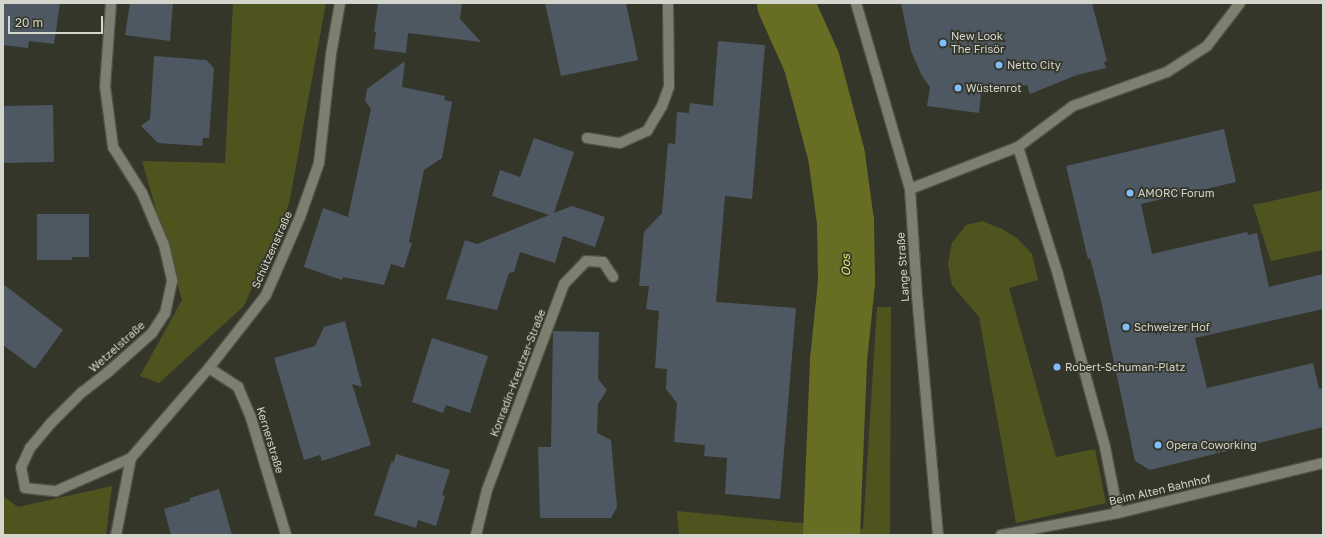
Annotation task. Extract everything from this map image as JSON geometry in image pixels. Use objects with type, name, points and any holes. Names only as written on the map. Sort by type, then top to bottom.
[{"type":"street","name":"Wetzelstraße","points":[[111,3],[105,86],[113,147],[142,193],[164,245],[172,280],[165,313],[152,333],[108,372],[82,392],[51,423],[30,448],[21,467],[25,488],[56,491],[131,458]]},
{"type":"street","name":"Schützenstraße","points":[[116,535],[131,458],[209,368],[266,295],[303,210],[319,163],[331,54],[340,3]]},
{"type":"street","points":[[587,138],[620,142],[647,131],[658,112],[669,87],[668,3]]},
{"type":"street","name":"Lange Straße","points":[[856,3],[910,190],[916,295],[938,535]]},
{"type":"street","points":[[910,190],[1018,147],[1073,106],[1167,72],[1207,46],[1240,3]]},
{"type":"street","points":[[1018,147],[1058,275],[1105,447],[1118,513]]},
{"type":"street","name":"Konradin-Kreutzer-Straße","points":[[476,535],[487,490],[564,284],[586,261],[603,262],[613,277]]},
{"type":"street","name":"Kernerstraße","points":[[209,368],[238,387],[251,418],[286,535]]},
{"type":"street","name":"Beim Alten Bahnhof","points":[[1001,535],[1118,513],[1323,463]]},
{"type":"green space","points":[[233,3],[326,3],[289,204],[244,306],[159,383],[140,376],[182,300],[142,161],[225,163]]},
{"type":"green space","points":[[1323,190],[1323,250],[1271,261],[1253,205]]},
{"type":"green space","points":[[982,221],[1002,229],[1017,238],[1032,254],[1038,280],[1009,288],[1056,457],[1095,449],[1106,503],[1016,523],[979,317],[952,285],[948,264],[952,243],[966,225]]},
{"type":"green space","points":[[877,307],[891,307],[890,535],[679,535],[677,511],[863,529]]},
{"type":"green space","points":[[112,486],[106,535],[3,535],[3,496],[18,507]]},
{"type":"building","points":[[3,3],[60,3],[54,44],[29,41],[28,48],[3,45]]},
{"type":"building","points":[[130,3],[173,3],[170,41],[125,35]]},
{"type":"building","points":[[378,3],[462,3],[460,19],[481,42],[408,33],[406,53],[374,49],[376,32],[374,32]]},
{"type":"building","points":[[545,3],[626,3],[638,60],[561,76]]},
{"type":"building","points":[[901,3],[1092,3],[1107,61],[1104,62],[1106,68],[1077,75],[1030,94],[1027,85],[981,94],[979,113],[927,106],[930,87],[922,76],[911,51]]},
{"type":"building","points":[[718,41],[765,45],[752,199],[725,196],[716,302],[796,308],[780,499],[725,494],[727,458],[704,456],[705,445],[674,442],[677,403],[666,389],[667,369],[655,368],[659,311],[646,309],[649,286],[639,286],[644,232],[662,213],[668,143],[675,144],[677,112],[689,113],[690,103],[713,106]]},
{"type":"building","points":[[154,56],[206,60],[214,68],[209,138],[203,138],[202,146],[158,143],[141,126],[150,119]]},
{"type":"building","points":[[405,61],[402,87],[445,96],[444,100],[452,102],[442,158],[424,170],[409,242],[412,243],[404,268],[391,264],[384,285],[343,277],[342,280],[304,267],[323,208],[348,217],[371,109],[365,101],[367,89]]},
{"type":"building","points":[[53,105],[54,162],[3,163],[3,106]]},
{"type":"building","points":[[1224,129],[1236,182],[1141,204],[1152,254],[1247,232],[1248,235],[1257,233],[1269,287],[1323,274],[1323,309],[1195,338],[1207,388],[1313,363],[1319,389],[1323,388],[1323,427],[1150,470],[1135,461],[1101,301],[1090,258],[1088,259],[1066,166]]},
{"type":"building","points":[[534,138],[574,152],[554,213],[572,206],[605,217],[595,247],[563,236],[555,263],[520,252],[514,272],[509,273],[497,310],[446,299],[465,240],[477,244],[549,215],[492,196],[500,170],[520,177]]},
{"type":"building","points":[[37,214],[89,214],[89,257],[72,257],[72,260],[37,260]]},
{"type":"building","points":[[3,284],[63,330],[35,369],[3,345]]},
{"type":"building","points":[[345,321],[362,387],[352,384],[371,445],[322,461],[320,455],[304,460],[274,358],[315,346],[324,327]]},
{"type":"building","points":[[553,331],[599,332],[598,379],[607,390],[598,404],[597,433],[611,440],[617,507],[611,518],[540,518],[538,447],[551,447]]},
{"type":"building","points":[[432,338],[488,356],[470,413],[446,405],[443,413],[412,402]]},
{"type":"building","points":[[396,454],[450,470],[442,495],[445,496],[436,526],[418,520],[416,528],[374,515],[392,460],[393,464]]},
{"type":"building","points":[[219,489],[232,535],[171,535],[164,509],[190,501],[190,498]]},
{"type":"waterway","name":"Oos","points":[[785,3],[811,61],[836,155],[845,222],[846,282],[838,360],[831,535]]},
{"type":"place","name":"New Look The Frisör","points":[[943,43]]},
{"type":"place","name":"Netto City","points":[[999,65]]},
{"type":"place","name":"Wüstenrot","points":[[958,88]]},
{"type":"place","name":"AMORC Forum","points":[[1130,193]]},
{"type":"place","name":"Schweizer Hof","points":[[1126,327]]},
{"type":"place","name":"Robert-Schuman-Platz","points":[[1057,367]]},
{"type":"place","name":"Opera Coworking","points":[[1158,445]]}]
